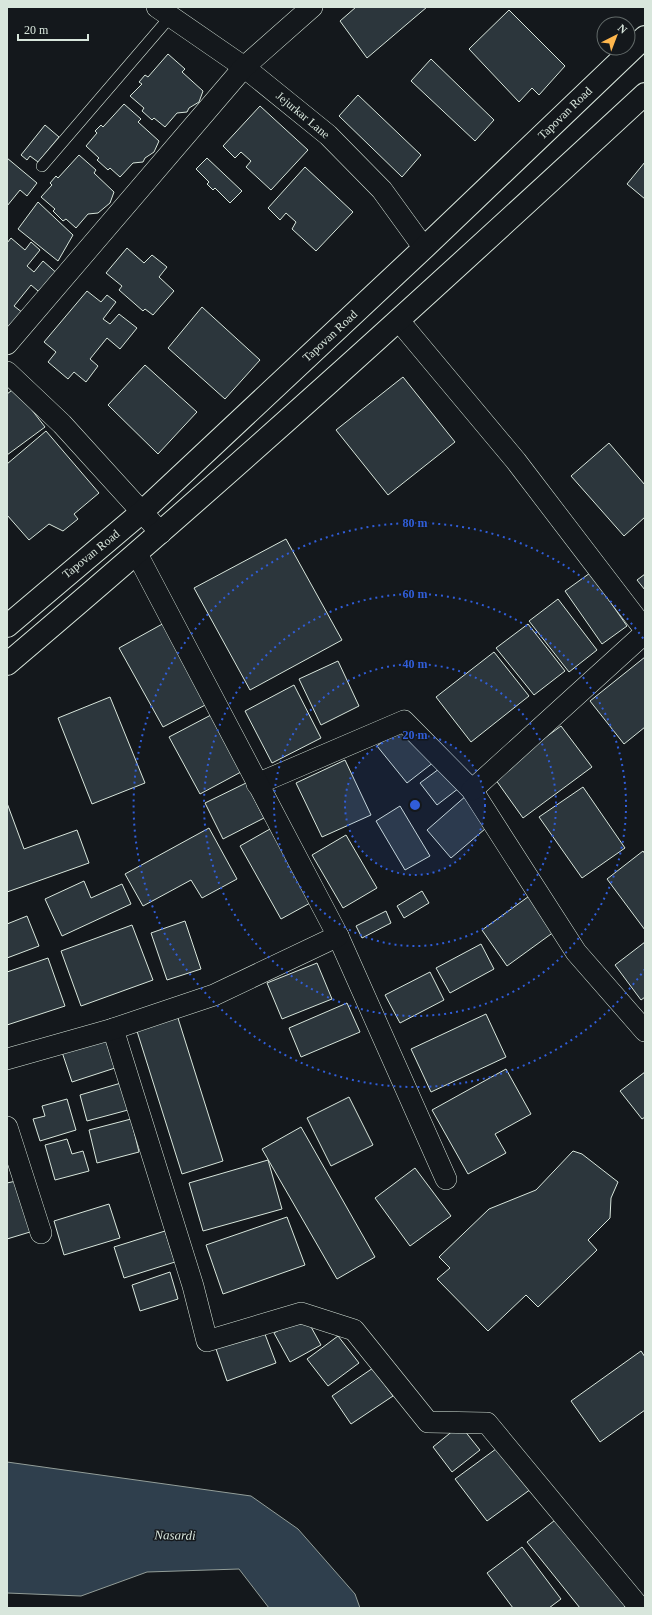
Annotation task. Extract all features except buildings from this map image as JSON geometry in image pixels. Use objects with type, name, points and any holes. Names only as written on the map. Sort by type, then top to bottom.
[{"type":"main road","name":"Tapovan Road","points":[[7,626],[143,511],[424,248],[645,38]]},
{"type":"main road","points":[[7,664],[161,533],[399,321],[645,94]]},
{"type":"street","points":[[7,344],[244,67],[312,7]]},
{"type":"street","name":"Jejurkar Lane","points":[[164,12],[244,67],[328,135],[382,190],[424,248]]},
{"type":"street","points":[[399,321],[516,462],[645,630]]},
{"type":"street","points":[[7,372],[62,424],[143,511],[161,533]]},
{"type":"street","points":[[137,554],[338,936],[446,1179]]},
{"type":"street","points":[[472,790],[645,634]]},
{"type":"street","points":[[257,784],[404,721],[472,790],[576,952],[643,1024]]},
{"type":"street","points":[[7,1059],[112,1029],[214,995],[338,936]]},
{"type":"street","points":[[112,1029],[193,1286],[207,1341],[301,1313],[354,1330],[428,1422],[487,1423],[640,1608]]},
{"type":"street","points":[[7,1127],[41,1233]]},
{"type":"lane","points":[[42,166],[164,12]]},
{"type":"water","name":"Nasardi","points":[[7,1462],[251,1496],[298,1529],[355,1594],[360,1608],[269,1608],[239,1569],[147,1572],[81,1596],[7,1593]]}]
